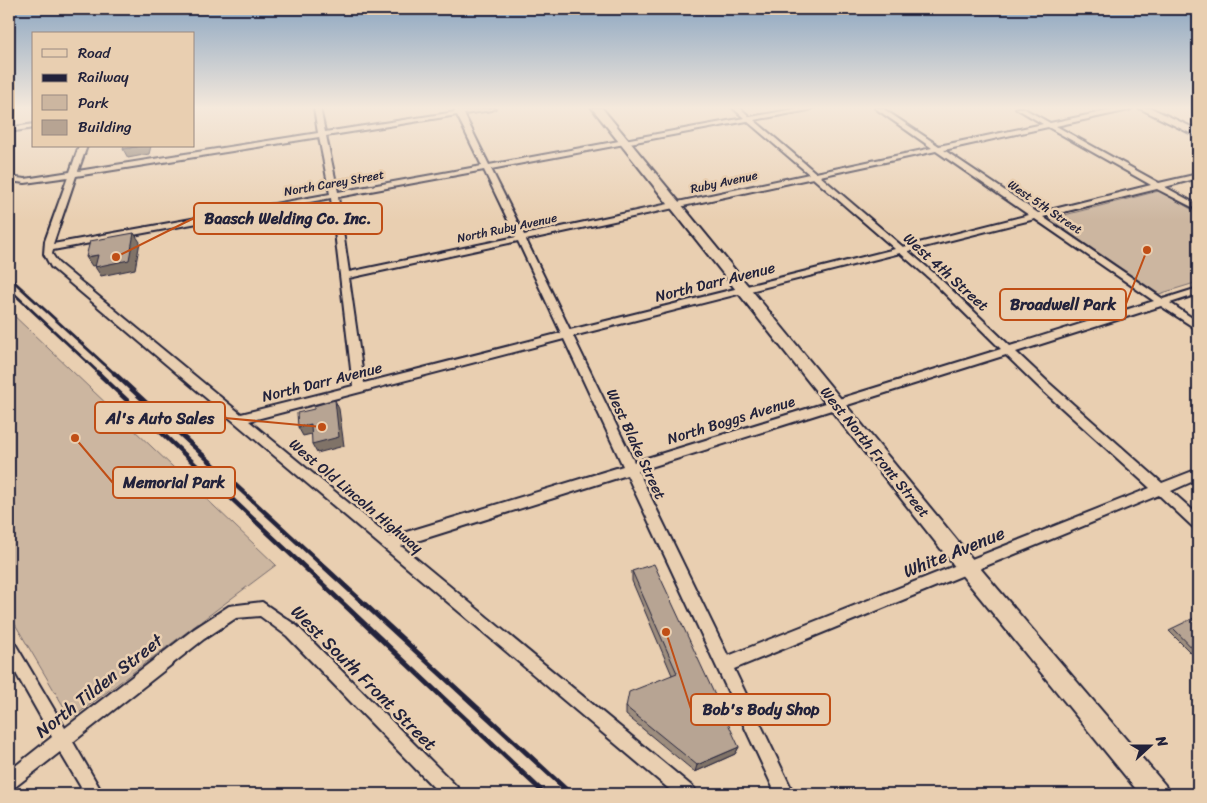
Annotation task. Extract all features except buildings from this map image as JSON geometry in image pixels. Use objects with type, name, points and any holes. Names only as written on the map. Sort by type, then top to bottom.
[{"type":"street","points":[[11,180],[25,181],[255,145]]},
{"type":"street","points":[[324,145],[334,194],[360,388]]},
{"type":"street","name":"West Blake Street","points":[[476,145],[784,794]]},
{"type":"street","name":"North Carey Street","points":[[48,248],[600,145]]},
{"type":"street","name":"West North Front Street","points":[[629,145],[967,567],[1156,794]]},
{"type":"street","name":"West 4th Street","points":[[779,145],[933,277],[1009,351],[1198,523]]},
{"type":"street","name":"West 5th Street","points":[[933,145],[1198,327]]},
{"type":"street","name":"Ruby Avenue","points":[[676,204],[949,145]]},
{"type":"street","points":[[1087,145],[1198,208]]},
{"type":"street","points":[[48,248],[51,234],[82,148]]},
{"type":"street","name":"North Darr Avenue","points":[[239,419],[744,289],[1198,176]]},
{"type":"street","name":"North Ruby Avenue","points":[[344,276],[676,204]]},
{"type":"street","name":"West Old Lincoln Highway","points":[[48,248],[48,254],[54,265],[688,794]]},
{"type":"street","name":"North Boggs Avenue","points":[[388,544],[1198,291]]},
{"type":"street","name":"White Avenue","points":[[723,666],[1198,474]]},
{"type":"street","name":"West South Front Street","points":[[214,624],[234,611],[262,609],[292,631],[452,794]]},
{"type":"street","name":"North Tilden Street","points":[[9,781],[214,624]]},
{"type":"street","points":[[9,647],[94,794]]},
{"type":"green space","points":[[1159,191],[1198,213],[1198,282],[1159,294],[1049,219]]},
{"type":"green space","points":[[9,311],[276,565],[71,719],[9,614]]},
{"type":"railway","points":[[9,277],[115,374]]},
{"type":"railway","points":[[9,289],[100,374]]},
{"type":"railway","points":[[98,373],[300,563]]},
{"type":"railway","points":[[114,373],[320,563]]},
{"type":"railway","points":[[299,562],[545,794]]},
{"type":"railway","points":[[319,562],[571,794]]},
{"type":"place","name":"Broadwell Park","points":[[1147,250]]},
{"type":"place","name":"Baasch Welding Co. Inc.","points":[[116,257]]},
{"type":"place","name":"Al's Auto Sales","points":[[322,427]]},
{"type":"place","name":"Memorial Park","points":[[75,438]]},
{"type":"place","name":"Bob's Body Shop","points":[[666,632]]}]
